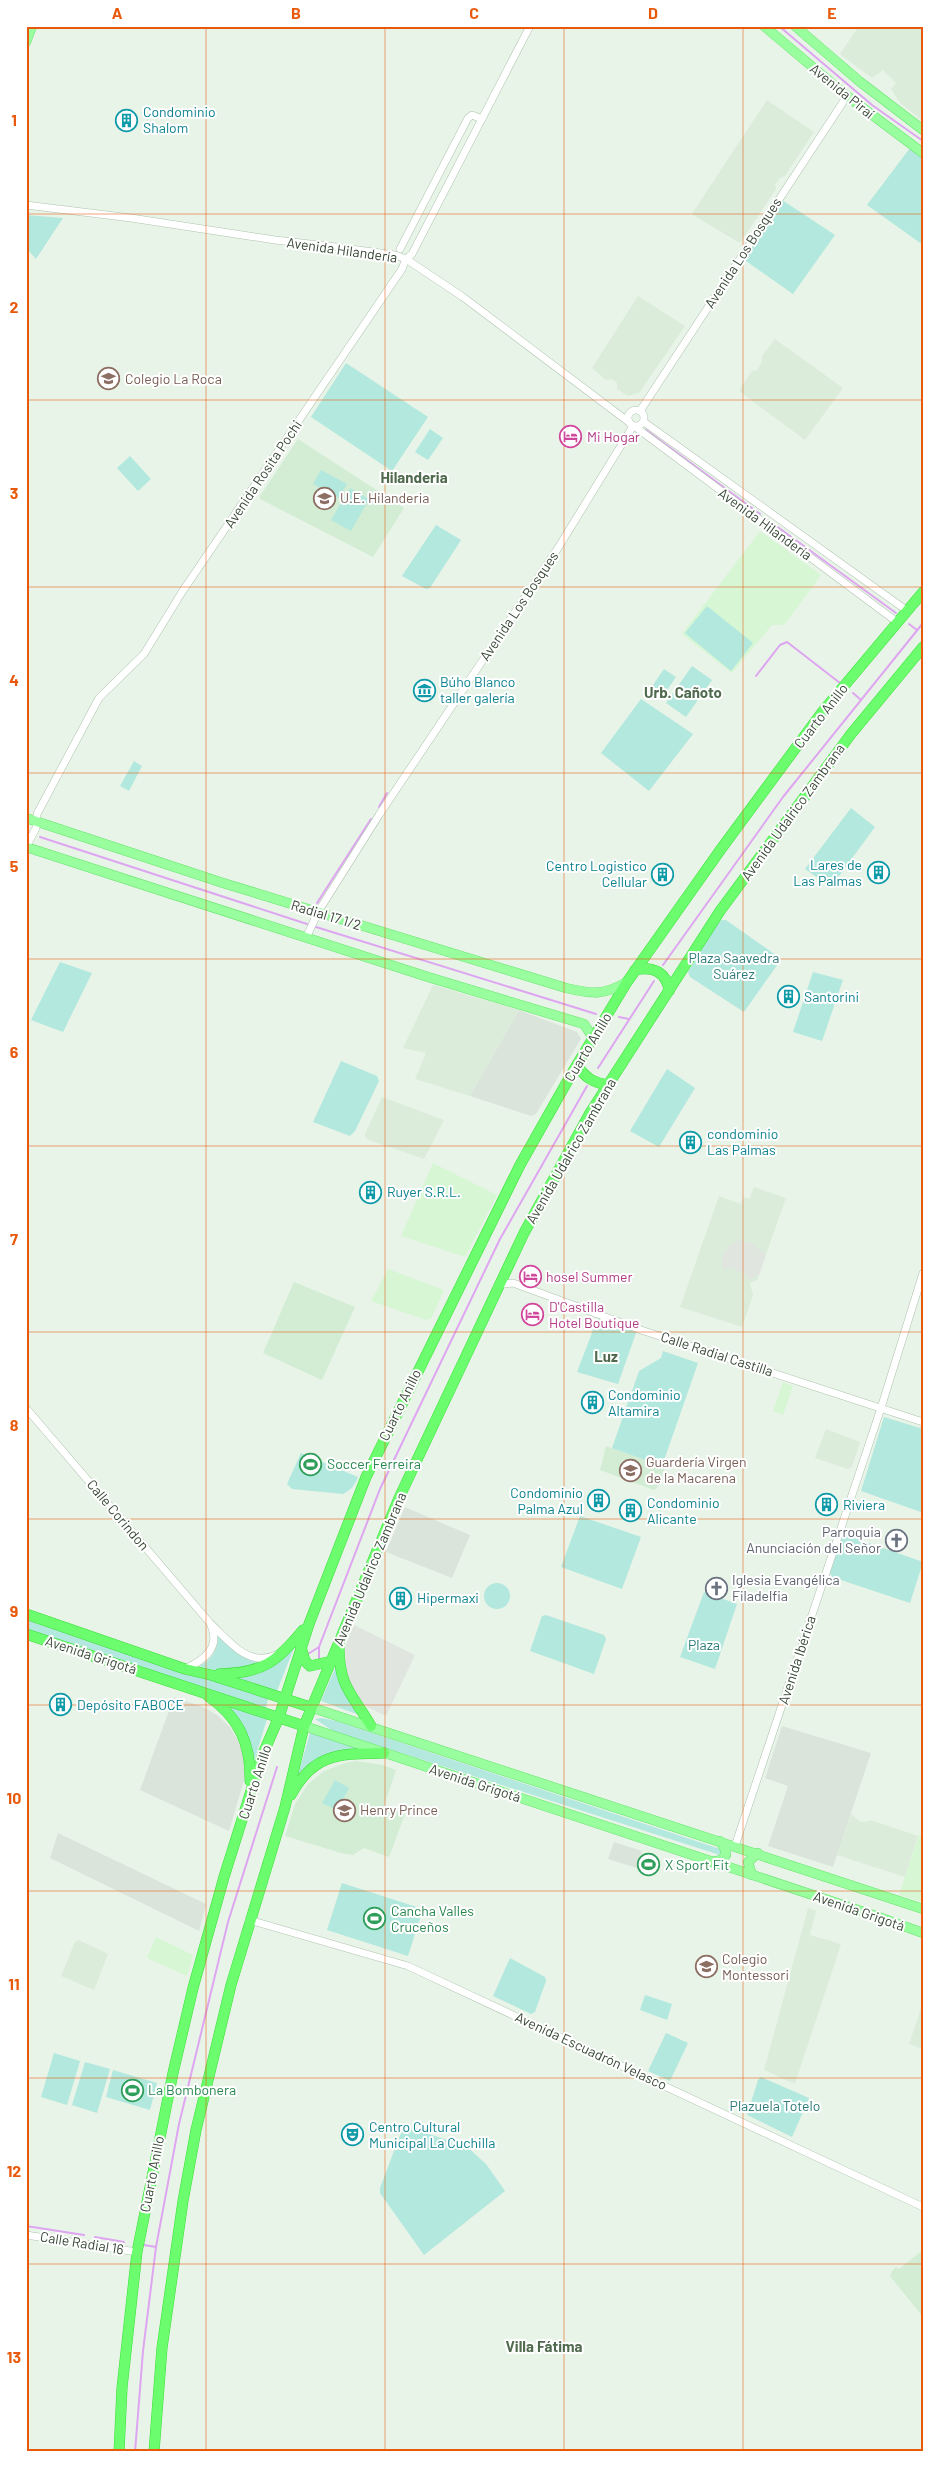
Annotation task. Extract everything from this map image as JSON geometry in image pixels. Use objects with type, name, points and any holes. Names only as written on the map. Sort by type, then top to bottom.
[{"type":"highway","name":"Cuarto Anillo","points":[[119,2452],[122,2388],[137,2252],[173,2073],[193,1988],[224,1877],[262,1756],[279,1717],[309,1624],[370,1468],[520,1165],[579,1069],[593,1038],[627,982],[721,849],[823,711],[923,592]]},
{"type":"highway","name":"Avenida Udalrico Zambrana","points":[[310,1707],[332,1661],[399,1498],[505,1271],[569,1150],[720,912],[851,734],[923,647]]},
{"type":"highway","points":[[635,970],[645,968],[658,971],[666,980],[669,991]]},
{"type":"highway","points":[[579,1069],[597,1084],[609,1085]]},
{"type":"highway","name":"Avenida Grigotá","points":[[26,1614],[184,1668],[310,1707]]},
{"type":"highway","points":[[211,1675],[252,1671],[276,1660],[309,1624]]},
{"type":"highway","name":"Avenida Grigotá","points":[[26,1634],[304,1726]]},
{"type":"highway","points":[[301,1646],[305,1661],[310,1666],[332,1661]]},
{"type":"highway","points":[[338,1646],[342,1680],[370,1726]]},
{"type":"highway","points":[[199,1690],[226,1710],[241,1730],[249,1751],[250,1796]]},
{"type":"highway","points":[[154,2452],[169,2291],[190,2164],[231,1985],[249,1920],[285,1807],[310,1707]]},
{"type":"highway","points":[[285,1807],[298,1782],[308,1770],[320,1762],[345,1754],[384,1753]]},
{"type":"main road","points":[[26,42],[32,26]]},
{"type":"main road","name":"Avenida Piraí","points":[[764,26],[847,96],[923,152]]},
{"type":"main road","name":"Avenida Piraí","points":[[795,26],[859,81],[923,130]]},
{"type":"main road","name":"Radial 17 1/2","points":[[26,818],[318,912],[566,988],[594,994],[617,988],[627,982]]},
{"type":"main road","name":"Radial 17 1/2","points":[[26,847],[307,936],[428,977],[584,1024],[593,1038]]},
{"type":"main road","name":"Avenida Grigotá","points":[[310,1707],[758,1853],[923,1909]]},
{"type":"main road","name":"Avenida Grigotá","points":[[304,1726],[876,1916],[923,1934]]},
{"type":"main road","points":[[712,1862],[721,1860],[726,1855],[720,1841]]},
{"type":"main road","points":[[752,1875],[748,1862],[758,1853]]},
{"type":"street","name":"Avenida Rosita Pochi","points":[[26,847],[31,841],[37,814],[99,698],[144,654],[182,592],[397,277],[406,259],[412,254],[530,26]]},
{"type":"street","name":"Avenida Los Bosques","points":[[640,411],[847,96]]},
{"type":"street","points":[[400,248],[468,118],[472,115],[482,118]]},
{"type":"street","name":"Avenida Hilandería","points":[[26,205],[131,218],[275,240],[336,246],[395,255],[406,259],[463,297],[896,622]]},
{"type":"street","name":"Avenida Hilandería","points":[[612,410],[630,413]]},
{"type":"street","points":[[635,410],[640,411],[644,414],[644,422],[641,425],[632,425],[628,418],[630,413],[635,410]]},
{"type":"street","name":"Avenida Hilandería","points":[[644,422],[906,610]]},
{"type":"street","name":"Avenida Los Bosques","points":[[307,936],[318,912],[439,724],[563,541],[632,425]]},
{"type":"street","points":[[497,1288],[504,1284],[513,1283],[505,1271]]},
{"type":"street","name":"Avenida Ibérica","points":[[735,1846],[881,1408],[923,1273]]},
{"type":"street","name":"Calle Radial Castilla","points":[[513,1283],[641,1330],[923,1422]]},
{"type":"street","name":"Calle Corindon","points":[[26,1408],[210,1623],[236,1649],[256,1658],[270,1657],[290,1646]]},
{"type":"street","points":[[184,1668],[208,1656],[215,1640],[210,1623]]},
{"type":"street","name":"Avenida Escuadrón Velasco","points":[[249,1920],[408,1966],[923,2207]]},
{"type":"street","name":"Calle Radial 16","points":[[26,2235],[137,2252]]},
{"type":"shaded area","points":[[859,26],[923,26],[923,121],[900,103],[891,89],[896,83],[883,70],[872,78],[840,54]]},
{"type":"shaded area","points":[[767,100],[814,132],[785,176],[780,178],[775,185],[776,189],[741,242],[738,242],[693,215],[693,212]]},
{"type":"shaded area","points":[[638,296],[685,326],[639,393],[628,396],[617,389],[617,383],[612,379],[606,380],[592,368]]},
{"type":"shaded area","points":[[775,339],[843,388],[805,440],[740,392],[752,371],[757,370],[762,362],[762,356]]},
{"type":"shaded area","name":"U.E. Hilanderia","points":[[298,439],[404,508],[373,557],[260,499],[260,496]]},
{"type":"shaded area","points":[[760,531],[821,575],[784,625],[772,625],[732,673],[682,634]]},
{"type":"shaded area","points":[[433,985],[519,1010],[470,1096],[415,1079],[426,1053],[403,1048]]},
{"type":"shaded area","points":[[519,1010],[577,1032],[581,1039],[536,1114],[531,1116],[470,1096]]},
{"type":"shaded area","points":[[382,1097],[444,1120],[424,1159],[366,1139],[365,1134]]},
{"type":"shaded area","points":[[433,1163],[497,1195],[465,1257],[401,1236]]},
{"type":"shaded area","points":[[754,1187],[786,1198],[757,1280],[750,1283],[753,1295],[742,1327],[680,1307],[719,1196],[741,1204],[744,1197],[749,1199]]},
{"type":"shaded area","points":[[740,1240],[751,1243],[766,1255],[759,1275],[756,1274],[754,1278],[748,1280],[747,1275],[730,1267],[724,1270],[722,1266],[722,1259],[729,1246]]},
{"type":"shaded area","points":[[388,1269],[444,1290],[431,1319],[426,1320],[371,1301]]},
{"type":"shaded area","points":[[294,1282],[355,1307],[322,1380],[263,1353]]},
{"type":"shaded area","points":[[783,1382],[793,1386],[783,1415],[773,1411]]},
{"type":"shaded area","points":[[826,1429],[860,1442],[852,1467],[848,1469],[815,1458]]},
{"type":"shaded area","points":[[606,1446],[665,1467],[657,1488],[654,1490],[600,1470]]},
{"type":"shaded area","points":[[405,1507],[470,1535],[452,1578],[386,1552]]},
{"type":"shaded area","points":[[354,1625],[415,1655],[386,1716],[369,1708],[360,1700],[346,1675],[345,1647]]},
{"type":"shaded area","points":[[174,1697],[203,1707],[217,1715],[230,1727],[243,1753],[245,1777],[229,1831],[140,1790]]},
{"type":"shaded area","points":[[782,1726],[871,1753],[833,1867],[768,1846],[788,1786],[765,1778]]},
{"type":"shaded area","name":"Henry Prince","points":[[356,1761],[383,1765],[396,1770],[384,1806],[405,1814],[389,1857],[364,1848],[353,1855],[341,1853],[285,1836],[295,1804],[308,1784],[324,1771]]},
{"type":"shaded area","points":[[851,1814],[859,1821],[865,1822],[870,1820],[918,1836],[905,1877],[837,1855]]},
{"type":"shaded area","points":[[58,1833],[206,1904],[199,1931],[50,1858]]},
{"type":"shaded area","points":[[919,1835],[923,1836],[923,1902],[899,1895]]},
{"type":"shaded area","points":[[614,1842],[642,1851],[637,1868],[608,1859]]},
{"type":"shaded area","points":[[808,1908],[816,1911],[810,1935],[841,1944],[795,2084],[764,2070]]},
{"type":"shaded area","points":[[156,1937],[193,1955],[187,1976],[147,1958]]},
{"type":"shaded area","points":[[79,1940],[108,1954],[94,1990],[61,1976],[75,1942]]},
{"type":"shaded area","points":[[923,2002],[923,2049],[909,2044]]},
{"type":"shaded area","points":[[923,2250],[923,2317],[890,2276],[896,2267],[899,2269]]},
{"type":"green space","points":[[910,148],[923,156],[923,245],[867,205]]},
{"type":"green space","points":[[782,200],[835,235],[793,294],[743,259]]},
{"type":"green space","points":[[26,215],[63,218],[36,259],[26,248]]},
{"type":"green space","points":[[346,363],[428,417],[392,471],[311,417]]},
{"type":"green space","points":[[430,429],[443,438],[428,460],[415,452]]},
{"type":"green space","points":[[130,456],[151,479],[138,491],[117,468]]},
{"type":"green space","points":[[321,470],[347,484],[339,498],[313,484]]},
{"type":"green space","points":[[350,488],[369,499],[351,531],[331,520]]},
{"type":"green space","points":[[436,525],[461,540],[430,588],[426,589],[402,576]]},
{"type":"green space","points":[[707,606],[753,643],[731,671],[685,633]]},
{"type":"green space","points":[[692,666],[712,680],[686,717],[666,703]]},
{"type":"green space","points":[[664,669],[676,677],[660,700],[648,692]]},
{"type":"green space","points":[[641,699],[693,734],[649,791],[601,753]]},
{"type":"green space","points":[[134,761],[142,766],[129,791],[120,786]]},
{"type":"green space","points":[[851,808],[875,827],[831,887],[805,869]]},
{"type":"green space","name":"Plaza Saavedra Suárez","points":[[726,920],[780,958],[780,961],[744,1012],[690,977],[688,972],[718,922]]},
{"type":"green space","points":[[60,962],[92,973],[63,1032],[31,1020]]},
{"type":"green space","points":[[813,972],[843,980],[822,1041],[793,1032]]},
{"type":"green space","points":[[341,1061],[377,1076],[379,1081],[355,1131],[350,1136],[313,1122]]},
{"type":"green space","points":[[667,1069],[695,1088],[659,1147],[630,1131]]},
{"type":"green space","points":[[598,1317],[635,1330],[636,1333],[618,1384],[577,1372]]},
{"type":"green space","points":[[663,1351],[698,1363],[662,1466],[612,1448],[639,1371],[661,1358]]},
{"type":"green space","points":[[884,1417],[923,1429],[923,1506],[921,1512],[861,1491]]},
{"type":"green space","name":"Soccer Ferreira","points":[[301,1453],[358,1477],[356,1482],[343,1494],[292,1489],[287,1484]]},
{"type":"green space","points":[[580,1516],[641,1537],[622,1589],[561,1567]]},
{"type":"green space","points":[[843,1534],[923,1562],[910,1603],[832,1577],[830,1573]]},
{"type":"green space","points":[[497,1583],[506,1587],[510,1596],[506,1605],[497,1609],[488,1605],[484,1596],[488,1587]]},
{"type":"green space","name":"Plaza","points":[[704,1592],[737,1604],[715,1669],[680,1657]]},
{"type":"green space","points":[[546,1615],[604,1635],[606,1639],[594,1674],[530,1651],[542,1616]]},
{"type":"green space","points":[[26,1620],[268,1699],[266,1708],[26,1629]]},
{"type":"green space","points":[[217,1632],[241,1655],[254,1659],[273,1659],[256,1667],[237,1671],[208,1669],[199,1666],[212,1656],[216,1648]]},
{"type":"green space","points":[[296,1643],[277,1691],[233,1677]]},
{"type":"green space","points":[[336,1666],[343,1690],[362,1716],[321,1701]]},
{"type":"green space","points":[[215,1700],[267,1719],[252,1768],[250,1749]]},
{"type":"green space","points":[[322,1718],[336,1721],[723,1850],[723,1856],[333,1731],[315,1719]]},
{"type":"green space","points":[[310,1733],[367,1751],[339,1753],[295,1785]]},
{"type":"green space","points":[[335,1780],[349,1788],[337,1810],[322,1803]]},
{"type":"green space","name":"Cancha Valles Cruceños","points":[[342,1883],[423,1909],[408,1956],[327,1930]]},
{"type":"green space","points":[[510,1958],[545,1977],[546,1981],[535,2012],[531,2014],[493,1996]]},
{"type":"green space","points":[[645,1995],[672,2004],[667,2020],[640,2010]]},
{"type":"green space","points":[[666,2033],[688,2043],[670,2081],[648,2071]]},
{"type":"green space","points":[[54,2053],[80,2061],[67,2105],[41,2097]]},
{"type":"green space","points":[[85,2062],[110,2069],[97,2113],[72,2105]]},
{"type":"green space","name":"La Bombonera","points":[[113,2070],[157,2083],[150,2110],[106,2097]]},
{"type":"green space","name":"Plazuela Totelo","points":[[761,2077],[809,2098],[792,2137],[747,2115],[758,2080]]},
{"type":"green space","points":[[407,2127],[466,2146],[486,2164],[505,2191],[424,2255],[380,2193],[380,2188],[402,2130]]},
{"type":"waterway","points":[[779,26],[872,105],[923,141]]},
{"type":"waterway","points":[[646,430],[760,514]]},
{"type":"waterway","points":[[768,520],[896,613]]},
{"type":"waterway","points":[[663,965],[783,797],[923,623]]},
{"type":"waterway","points":[[909,624],[917,630]]},
{"type":"waterway","points":[[756,676],[780,645],[787,642],[840,683]]},
{"type":"waterway","points":[[853,693],[860,699]]},
{"type":"waterway","points":[[379,807],[387,793]]},
{"type":"waterway","points":[[317,903],[371,819]]},
{"type":"waterway","points":[[40,837],[307,924]]},
{"type":"waterway","points":[[316,927],[596,1014]]},
{"type":"waterway","points":[[598,1068],[654,981]]},
{"type":"waterway","points":[[619,1017],[629,1019]]},
{"type":"waterway","points":[[319,1660],[319,1647],[380,1489],[500,1239],[587,1086]]},
{"type":"waterway","points":[[308,1654],[319,1647]]},
{"type":"waterway","points":[[135,2452],[143,2351],[156,2247],[179,2124],[228,1922],[277,1767]]},
{"type":"waterway","points":[[26,2226],[84,2235]]},
{"type":"waterway","points":[[95,2237],[124,2242]]},
{"type":"waterway","points":[[144,2245],[156,2247]]},
{"type":"place","name":"Condominio Shalom","points":[[127,120]]},
{"type":"place","name":"Colegio La Roca","points":[[109,379]]},
{"type":"place","name":"Mi Hogar","points":[[571,437]]},
{"type":"place","name":"U.E. Hilanderia","points":[[324,498]]},
{"type":"place","name":"Búho Blanco taller galería","points":[[424,690]]},
{"type":"place","name":"Lares de Las Palmas","points":[[878,873]]},
{"type":"place","name":"Centro Logistico Cellular","points":[[663,874]]},
{"type":"place","name":"Santorini","points":[[788,997]]},
{"type":"place","name":"condominio Las Palmas","points":[[691,1142]]},
{"type":"place","name":"Ruyer S.R.L.","points":[[371,1192]]},
{"type":"place","name":"hosel Summer","points":[[530,1277]]},
{"type":"place","name":"D'Castilla Hotel Boutique","points":[[533,1315]]},
{"type":"place","name":"Condominio Altamira","points":[[592,1403]]},
{"type":"place","name":"Soccer Ferreira","points":[[311,1464]]},
{"type":"place","name":"Guardería Virgen de la Macarena","points":[[630,1470]]},
{"type":"place","name":"Condominio Palma Azul","points":[[599,1501]]},
{"type":"place","name":"Riviera","points":[[827,1505]]},
{"type":"place","name":"Condominio Alicante","points":[[631,1511]]},
{"type":"place","name":"Parroquia Anunciación del Señor","points":[[897,1540]]},
{"type":"place","name":"Iglesia Evangélica Filadelfia","points":[[716,1588]]},
{"type":"place","name":"Hipermaxi","points":[[401,1598]]},
{"type":"place","name":"Depósito FABOCE","points":[[61,1705]]},
{"type":"place","name":"Henry Prince","points":[[344,1810]]},
{"type":"place","name":"X Sport Fit","points":[[649,1865]]},
{"type":"place","name":"Cancha Valles Cruceños","points":[[375,1919]]},
{"type":"place","name":"Colegio Montessori","points":[[706,1967]]},
{"type":"place","name":"La Bombonera","points":[[132,2090]]},
{"type":"place","name":"Centro Cultural Municipal La Cuchilla","points":[[353,2135]]},
{"type":"district","name":"Hilanderia","points":[[414,478]]},
{"type":"district","name":"Urb. Cañoto","points":[[683,693]]},
{"type":"district","name":"Luz","points":[[606,1357]]},
{"type":"district","name":"Villa Fátima","points":[[544,2347]]}]
